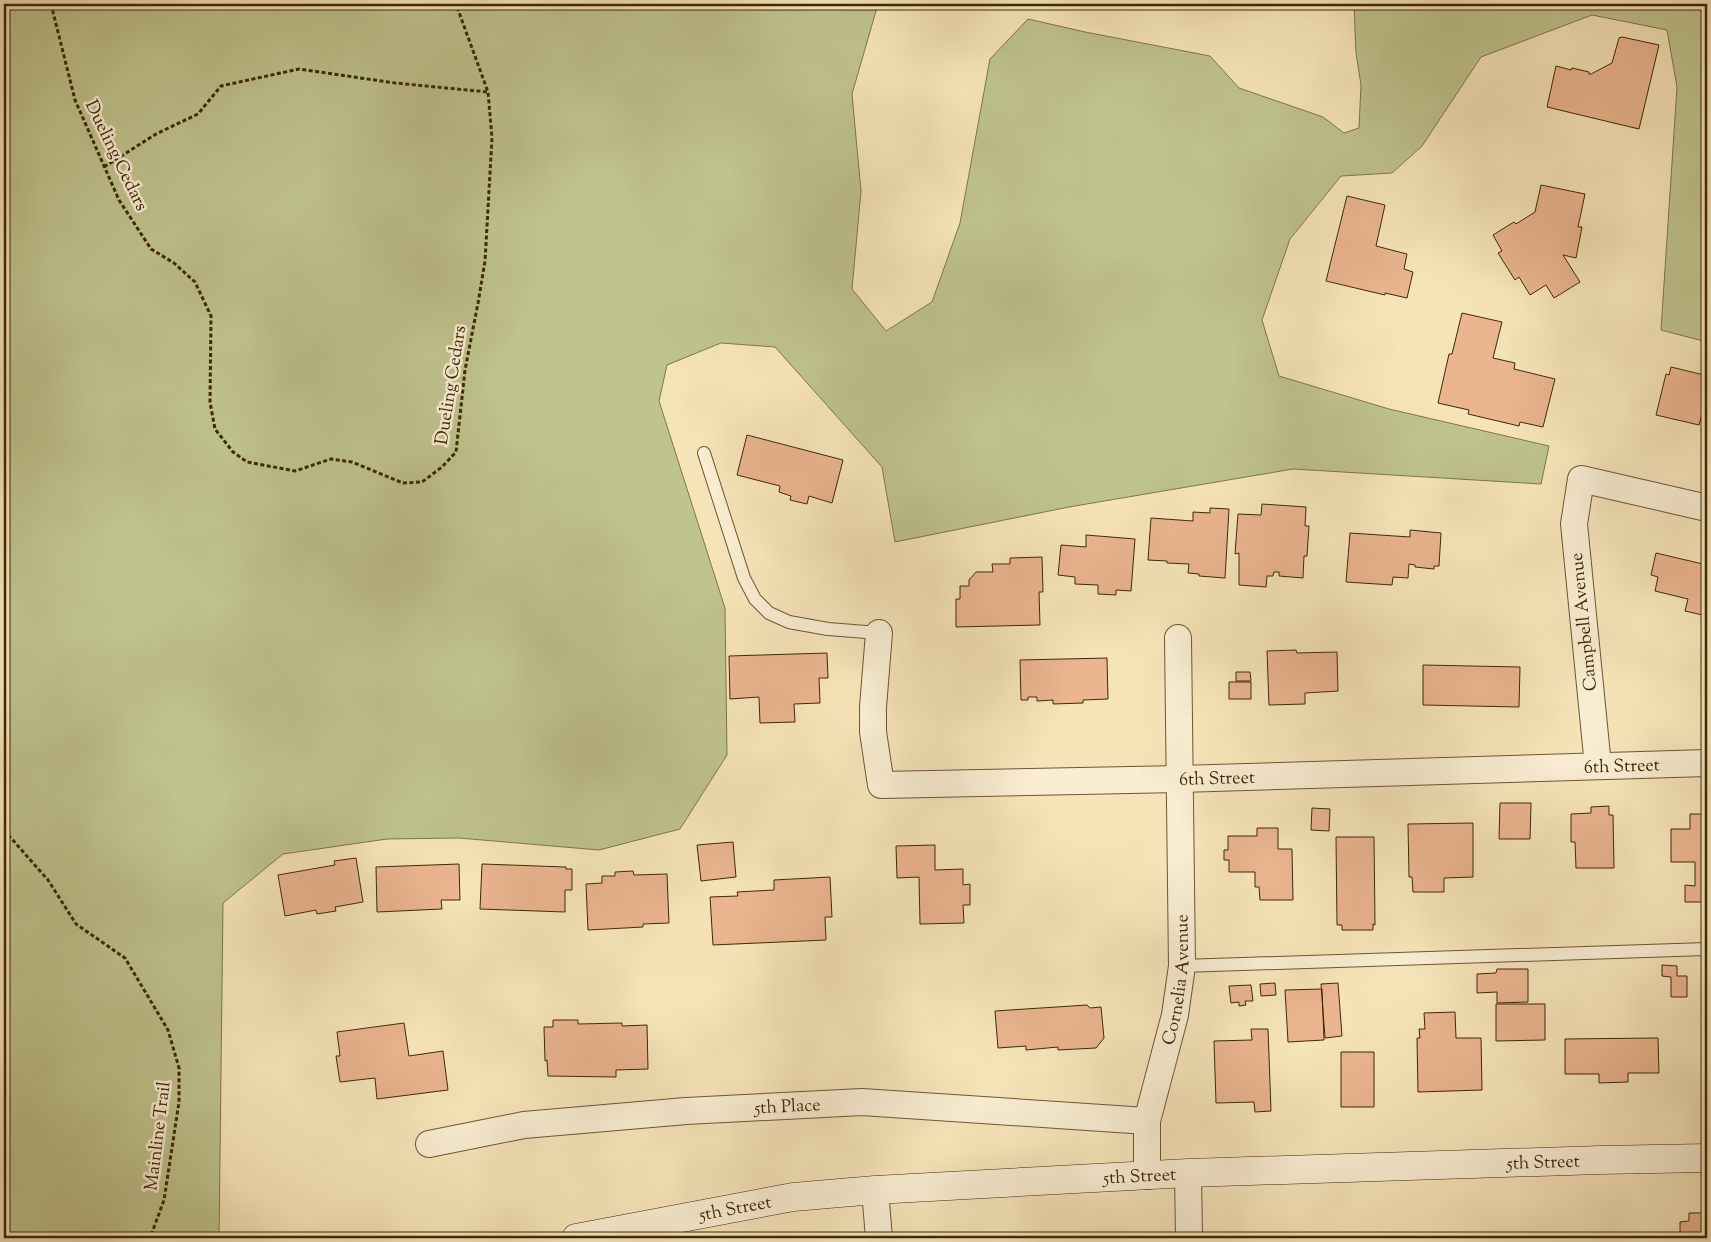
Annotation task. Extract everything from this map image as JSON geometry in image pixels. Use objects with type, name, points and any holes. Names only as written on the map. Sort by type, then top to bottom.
[{"type":"main road","name":"5th Street","points":[[576,1238],[793,1197],[875,1190],[1188,1173],[1707,1158]]},
{"type":"street","name":"Campbell Avenue","points":[[1598,766],[1574,524],[1581,479],[1707,508]]},
{"type":"street","name":"6th Street","points":[[879,633],[873,707],[873,732],[880,785],[1180,780],[1707,763]]},
{"type":"street","name":"Cornelia Avenue","points":[[1147,1176],[1147,1120],[1176,1015],[1182,966],[1178,638]]},
{"type":"street","name":"5th Place","points":[[429,1144],[524,1125],[686,1111],[862,1102],[1147,1120]]},
{"type":"street","points":[[1188,1173],[1189,1238]]},
{"type":"street","points":[[875,1190],[879,1238]]},
{"type":"lane","points":[[704,453],[744,578],[755,599],[769,613],[789,622],[828,629],[879,633]]},
{"type":"lane","points":[[1182,966],[1707,949]]},
{"type":"path","name":"Dueling Cedars","points":[[51,4],[75,100],[119,200],[151,249],[174,263],[195,282],[210,316],[210,402],[215,429],[233,452],[247,462],[270,468],[296,471],[331,459],[352,462],[403,482],[422,482],[442,467],[456,452],[465,370],[485,261],[492,138],[488,92],[456,4]]},
{"type":"path","points":[[104,167],[156,134],[198,114],[221,86],[299,69],[395,83],[488,92]]},
{"type":"path","name":"Mainline Trail","points":[[4,830],[48,880],[76,924],[125,958],[168,1030],[179,1068],[179,1102],[164,1200],[150,1238]]},
{"type":"green space","points":[[4,4],[878,4],[852,94],[861,191],[852,289],[886,331],[932,302],[960,223],[990,59],[1028,19],[1210,56],[1239,88],[1323,117],[1344,133],[1359,128],[1361,85],[1356,53],[1354,4],[1707,4],[1707,342],[1661,330],[1677,87],[1667,30],[1592,15],[1481,57],[1422,146],[1392,173],[1341,176],[1290,239],[1262,320],[1279,376],[1389,409],[1549,446],[1541,484],[1293,469],[1069,507],[895,542],[882,467],[775,347],[721,343],[667,365],[659,401],[725,608],[727,755],[680,829],[599,850],[459,838],[387,839],[283,854],[223,903],[219,1238],[4,1238]]},
{"type":"building","points":[[1622,37],[1659,45],[1639,129],[1547,107],[1556,66],[1571,70],[1572,68],[1591,74],[1612,63],[1619,38]]},
{"type":"building","points":[[1541,185],[1585,194],[1578,227],[1582,227],[1576,258],[1563,255],[1580,282],[1554,298],[1546,285],[1530,295],[1519,277],[1515,280],[1498,253],[1502,251],[1493,235],[1535,212]]},
{"type":"building","points":[[1347,196],[1385,205],[1376,246],[1407,254],[1404,269],[1413,272],[1407,298],[1385,293],[1385,295],[1326,281]]},
{"type":"building","points":[[1462,313],[1502,322],[1493,358],[1515,363],[1514,369],[1555,379],[1543,427],[1520,422],[1519,426],[1468,414],[1469,410],[1438,403],[1449,354],[1452,354]]},
{"type":"building","points":[[1671,367],[1704,375],[1705,370],[1707,370],[1707,419],[1701,417],[1699,425],[1656,415],[1666,374],[1669,375]]},
{"type":"building","points":[[747,435],[843,460],[832,503],[809,496],[807,504],[790,500],[791,496],[779,492],[780,486],[737,475]]},
{"type":"building","points":[[1262,504],[1306,507],[1305,526],[1309,526],[1307,556],[1304,556],[1303,578],[1279,576],[1279,572],[1274,572],[1273,576],[1267,576],[1266,587],[1239,585],[1239,553],[1235,554],[1238,514],[1261,515]]},
{"type":"building","points":[[1210,508],[1229,509],[1225,578],[1188,573],[1189,564],[1148,560],[1151,518],[1193,521],[1193,512],[1210,513]]},
{"type":"building","points":[[1410,530],[1441,533],[1439,566],[1434,566],[1434,569],[1415,567],[1415,565],[1409,564],[1408,578],[1393,577],[1392,585],[1346,582],[1350,533],[1410,537]]},
{"type":"building","points":[[1086,535],[1135,539],[1131,591],[1116,590],[1116,595],[1098,594],[1098,585],[1075,584],[1075,577],[1058,575],[1061,545],[1086,547]]},
{"type":"building","points":[[1656,553],[1707,565],[1707,616],[1685,611],[1688,599],[1655,591],[1658,577],[1651,575]]},
{"type":"building","points":[[1042,557],[1043,592],[1039,592],[1040,625],[956,627],[956,599],[960,599],[960,586],[969,586],[969,580],[976,572],[993,572],[992,564],[1010,564],[1010,558]]},
{"type":"building","points":[[1296,650],[1297,653],[1337,652],[1338,691],[1305,693],[1305,704],[1269,705],[1267,651]]},
{"type":"building","points":[[827,653],[828,678],[819,678],[820,703],[794,704],[795,722],[760,723],[759,697],[730,699],[729,656]]},
{"type":"building","points":[[1107,658],[1108,699],[1083,700],[1083,703],[1053,704],[1053,700],[1037,701],[1037,697],[1028,697],[1028,700],[1021,700],[1020,660]]},
{"type":"building","points":[[1423,665],[1520,667],[1519,707],[1423,705]]},
{"type":"building","points":[[1236,672],[1250,672],[1251,681],[1236,681]]},
{"type":"building","points":[[1229,682],[1251,682],[1251,699],[1229,699]]},
{"type":"building","points":[[1500,803],[1531,803],[1530,839],[1499,839]]},
{"type":"building","points":[[1609,806],[1609,815],[1613,815],[1614,868],[1576,868],[1575,842],[1571,842],[1571,814],[1591,813],[1591,807]]},
{"type":"building","points":[[1312,808],[1330,809],[1329,831],[1311,830]]},
{"type":"building","points":[[1690,814],[1706,814],[1707,902],[1685,902],[1685,885],[1695,886],[1695,862],[1671,862],[1671,829],[1690,829]]},
{"type":"building","points":[[1473,823],[1473,877],[1444,878],[1444,892],[1413,892],[1412,877],[1409,877],[1408,824]]},
{"type":"building","points":[[1257,828],[1278,828],[1278,849],[1292,849],[1293,900],[1260,900],[1259,887],[1255,887],[1255,872],[1229,872],[1229,860],[1224,860],[1224,850],[1228,850],[1228,836],[1257,836]]},
{"type":"building","points":[[1336,837],[1374,837],[1375,925],[1373,924],[1373,930],[1342,930],[1342,925],[1337,925]]},
{"type":"building","points":[[733,842],[736,877],[701,881],[697,845]]},
{"type":"building","points":[[935,845],[935,870],[963,869],[963,885],[970,884],[970,905],[963,905],[964,923],[920,924],[919,877],[897,878],[896,846]]},
{"type":"building","points":[[356,858],[363,902],[335,907],[336,911],[317,914],[316,910],[285,916],[278,875],[335,865],[334,861]]},
{"type":"building","points":[[459,864],[460,900],[441,900],[442,909],[377,912],[376,867]]},
{"type":"building","points":[[482,864],[566,867],[566,869],[572,869],[572,890],[565,890],[565,912],[480,909]]},
{"type":"building","points":[[633,871],[634,875],[667,874],[669,923],[643,924],[643,927],[588,930],[586,884],[602,883],[602,876],[615,876],[615,872]]},
{"type":"building","points":[[830,877],[832,917],[825,917],[826,940],[713,945],[710,897],[738,896],[737,892],[774,890],[774,880]]},
{"type":"building","points":[[1662,965],[1677,966],[1677,976],[1687,976],[1687,997],[1671,997],[1671,977],[1662,976]]},
{"type":"building","points":[[1497,969],[1528,969],[1528,1002],[1497,1003],[1497,992],[1477,993],[1477,974],[1496,973]]},
{"type":"building","points":[[1275,983],[1276,995],[1261,996],[1260,984]]},
{"type":"building","points":[[1338,983],[1342,1036],[1325,1038],[1321,984]]},
{"type":"building","points":[[1251,985],[1253,1001],[1245,1001],[1246,1005],[1239,1006],[1239,1002],[1231,1003],[1229,986]]},
{"type":"building","points":[[1322,989],[1324,1040],[1288,1042],[1285,990]]},
{"type":"building","points":[[1496,1004],[1545,1004],[1545,1040],[1496,1041]]},
{"type":"building","points":[[1087,1005],[1090,1008],[1101,1007],[1104,1038],[1096,1048],[1058,1050],[1058,1047],[1026,1050],[1026,1046],[998,1048],[995,1011]]},
{"type":"building","points":[[1455,1012],[1456,1038],[1481,1038],[1482,1090],[1418,1092],[1417,1038],[1420,1038],[1419,1029],[1425,1029],[1424,1013]]},
{"type":"building","points":[[553,1020],[578,1020],[578,1024],[622,1023],[622,1026],[647,1025],[648,1069],[616,1070],[616,1077],[548,1076],[547,1060],[545,1061],[544,1027],[553,1027]]},
{"type":"building","points":[[404,1023],[409,1056],[443,1051],[448,1090],[377,1099],[375,1078],[340,1082],[336,1056],[340,1056],[337,1032]]},
{"type":"building","points":[[1251,1029],[1268,1029],[1271,1111],[1255,1112],[1254,1102],[1216,1103],[1214,1041],[1252,1040]]},
{"type":"building","points":[[1658,1038],[1659,1073],[1628,1073],[1628,1082],[1599,1083],[1599,1074],[1565,1074],[1565,1039]]},
{"type":"building","points":[[1341,1052],[1374,1052],[1374,1107],[1341,1107]]},
{"type":"building","points":[[1689,1213],[1707,1213],[1707,1238],[1673,1238],[1680,1236],[1680,1222],[1689,1221]]},
{"type":"building","points":[[1451,1236],[1470,1236],[1470,1238],[1451,1238]]}]
